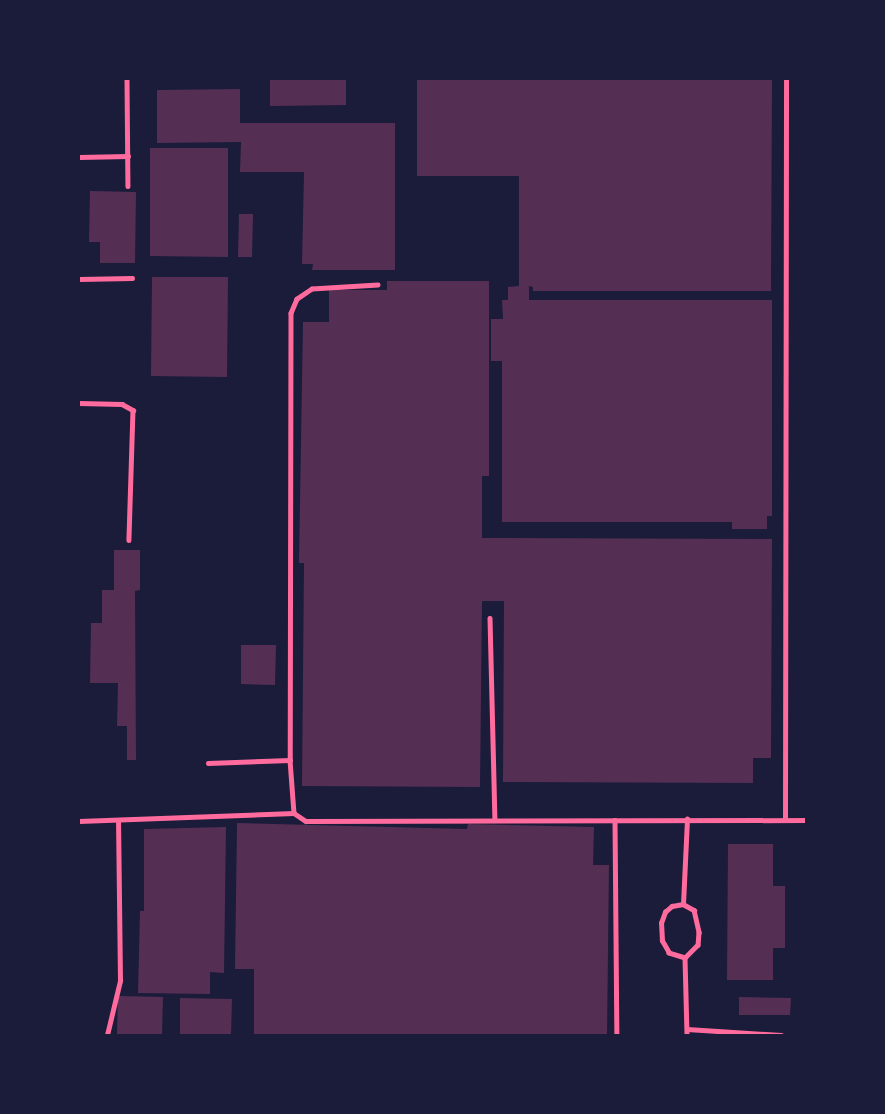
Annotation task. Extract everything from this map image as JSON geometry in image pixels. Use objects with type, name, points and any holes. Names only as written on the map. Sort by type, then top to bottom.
[{"type":"lane","points":[[127,79],[128,186]]},
{"type":"lane","points":[[785,820],[786,79]]},
{"type":"lane","points":[[79,157],[128,156]]},
{"type":"lane","points":[[79,279],[132,278]]},
{"type":"lane","points":[[294,813],[290,760],[291,313],[297,299],[312,289],[378,285]]},
{"type":"lane","points":[[79,403],[122,404],[133,410],[129,540]]},
{"type":"lane","points":[[491,618],[495,820]]},
{"type":"lane","points":[[208,763],[290,760]]},
{"type":"lane","points":[[79,821],[118,822],[294,813],[306,821],[806,820]]},
{"type":"lane","points":[[682,904],[687,819]]},
{"type":"lane","points":[[615,820],[617,1035]]},
{"type":"lane","points":[[107,1035],[120,981],[118,822]]},
{"type":"lane","points":[[685,958],[669,953],[662,941],[661,923],[665,912],[672,906],[682,904],[694,910],[699,932],[698,944],[685,958],[687,1032],[781,1035]]},
{"type":"building","points":[[270,79],[346,79],[346,105],[270,106]]},
{"type":"building","points":[[417,79],[772,79],[771,291],[533,291],[533,287],[529,286],[529,300],[772,300],[772,516],[767,516],[767,529],[732,529],[732,522],[502,522],[502,361],[491,361],[491,319],[503,319],[502,300],[508,300],[508,287],[519,286],[519,176],[417,176]]},
{"type":"building","points":[[240,89],[240,123],[395,123],[395,270],[312,270],[313,264],[302,264],[304,172],[240,172],[241,142],[157,143],[157,90]]},
{"type":"building","points":[[150,148],[228,148],[228,257],[150,256]]},
{"type":"building","points":[[90,191],[136,192],[135,263],[100,263],[100,242],[89,242]]},
{"type":"building","points":[[239,214],[253,214],[252,257],[238,257]]},
{"type":"building","points":[[152,277],[228,277],[227,377],[151,376]]},
{"type":"building","points":[[387,281],[489,281],[489,476],[482,476],[482,538],[772,539],[771,758],[753,758],[753,783],[503,782],[504,601],[482,601],[480,787],[302,786],[304,563],[299,563],[303,322],[329,322],[329,290],[387,290]]},
{"type":"building","points":[[114,550],[140,550],[140,590],[135,591],[136,760],[127,760],[127,726],[117,726],[118,683],[90,683],[91,623],[102,623],[102,590],[114,590]]},
{"type":"building","points":[[241,645],[276,645],[275,685],[241,684]]},
{"type":"building","points":[[237,823],[467,829],[468,824],[594,827],[593,865],[609,865],[607,1035],[254,1035],[254,969],[235,969]]},
{"type":"building","points":[[226,827],[224,973],[210,972],[210,994],[138,993],[140,911],[144,911],[144,829]]},
{"type":"building","points":[[728,844],[773,844],[773,886],[785,886],[785,948],[773,948],[773,980],[727,980]]},
{"type":"building","points":[[118,996],[163,997],[162,1035],[117,1035]]},
{"type":"building","points":[[739,997],[791,998],[790,1015],[739,1015]]},
{"type":"building","points":[[180,998],[232,999],[231,1035],[180,1035]]}]
